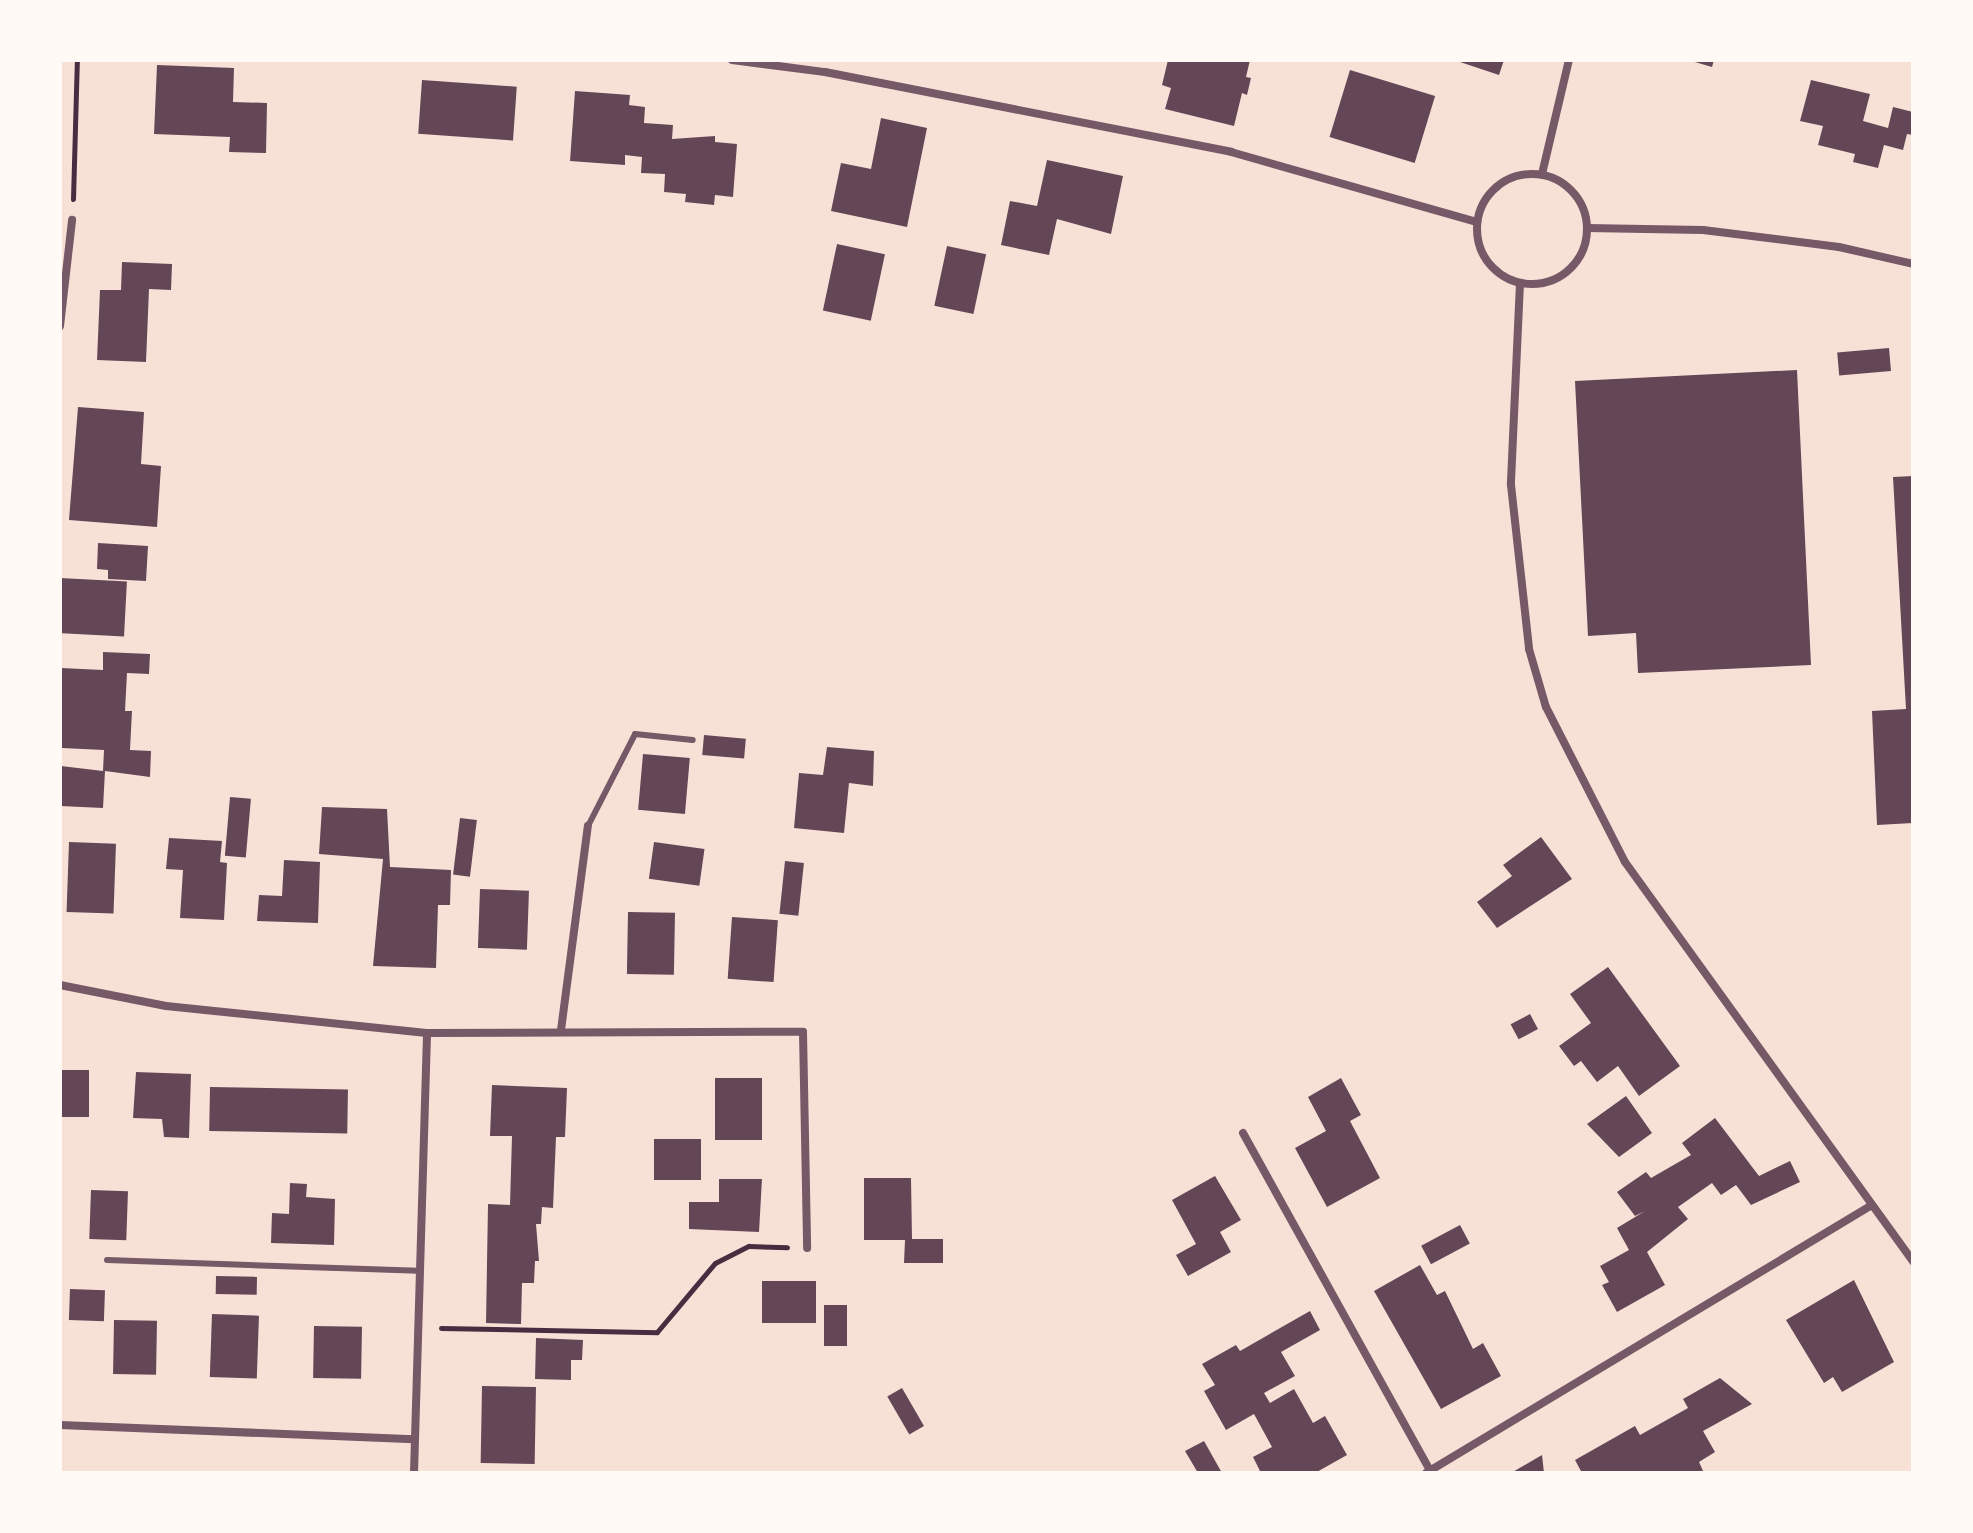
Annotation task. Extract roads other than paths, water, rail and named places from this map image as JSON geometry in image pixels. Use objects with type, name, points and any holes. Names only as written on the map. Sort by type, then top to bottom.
[{"type":"street","points":[[732,60],[825,72],[1231,152],[1477,222]]},
{"type":"street","points":[[1542,174],[1569,60]]},
{"type":"street","points":[[1542,174],[1575,194],[1587,228],[1576,262],[1562,275],[1520,283],[1488,262],[1479,245],[1477,222],[1496,187],[1516,176],[1542,174]]},
{"type":"street","points":[[60,326],[72,220]]},
{"type":"street","points":[[1587,228],[1703,230],[1839,247],[1913,264]]},
{"type":"street","points":[[1520,283],[1511,485],[1529,649],[1546,707],[1625,862],[1913,1262]]},
{"type":"street","points":[[561,1030],[588,826]]},
{"type":"street","points":[[60,985],[166,1006],[427,1033],[561,1030],[803,1032],[807,1248]]},
{"type":"street","points":[[414,1473],[427,1033]]},
{"type":"street","points":[[1243,1133],[1428,1472],[1796,1254],[1872,1205]]},
{"type":"street","points":[[60,1425],[414,1439]]},
{"type":"lane","points":[[588,826],[635,734],[693,740]]},
{"type":"lane","points":[[107,1260],[418,1271]]}]
